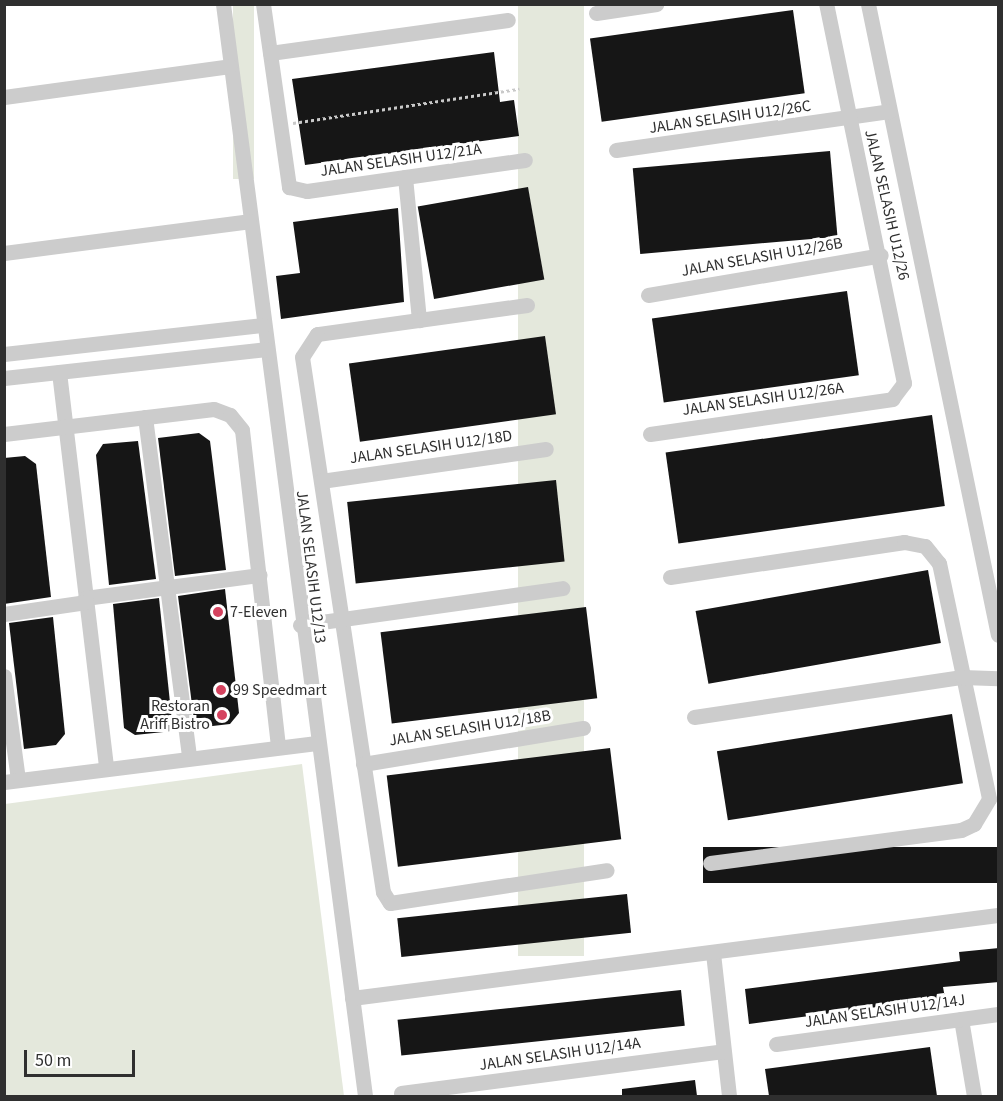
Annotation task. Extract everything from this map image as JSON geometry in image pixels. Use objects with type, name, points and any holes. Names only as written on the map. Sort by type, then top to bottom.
[{"type":"street","name":"JALAN SELASIH U12/13","points":[[223,4],[300,625],[365,1096]]},
{"type":"street","points":[[263,4],[270,53],[288,128]]},
{"type":"street","points":[[596,13],[656,4]]},
{"type":"street","name":"JALAN SELASIH U12/26","points":[[826,4],[905,371],[900,392],[882,400]]},
{"type":"street","points":[[868,4],[999,635]]},
{"type":"street","points":[[270,53],[508,20]]},
{"type":"street","points":[[4,97],[230,66]]},
{"type":"street","name":"JALAN SELASIH U12/26C","points":[[616,150],[850,119],[889,111]]},
{"type":"street","name":"JALAN SELASIH U12/21A","points":[[288,128],[287,181],[307,191],[525,160]]},
{"type":"street","points":[[405,177],[419,320]]},
{"type":"street","points":[[4,253],[249,221]]},
{"type":"street","name":"JALAN SELASIH U12/26B","points":[[648,296],[881,255]]},
{"type":"street","points":[[527,305],[317,334],[302,357],[382,892],[390,903],[607,870]]},
{"type":"street","points":[[4,354],[263,325]]},
{"type":"street","points":[[4,378],[266,349]]},
{"type":"street","points":[[59,372],[106,768]]},
{"type":"street","name":"JALAN SELASIH U12/26A","points":[[650,434],[882,400]]},
{"type":"street","points":[[4,434],[214,409],[230,415],[242,430],[278,745]]},
{"type":"street","points":[[145,417],[189,757]]},
{"type":"street","name":"JALAN SELASIH U12/18D","points":[[321,481],[546,448]]},
{"type":"street","points":[[670,577],[915,542],[939,563],[989,799],[974,824],[710,863]]},
{"type":"street","points":[[4,614],[86,599],[259,575]]},
{"type":"street","points":[[300,625],[342,621],[562,588]]},
{"type":"street","points":[[4,676],[11,781],[278,745],[317,743]]},
{"type":"street","points":[[694,717],[962,677],[999,678]]},
{"type":"street","name":"JALAN SELASIH U12/18B","points":[[363,764],[583,728]]},
{"type":"street","points":[[352,998],[999,915]]},
{"type":"street","points":[[713,953],[729,1096]]},
{"type":"street","name":"JALAN SELASIH U12/14J","points":[[776,1044],[999,1014]]},
{"type":"street","points":[[962,1019],[974,1096]]},
{"type":"street","name":"JALAN SELASIH U12/14A","points":[[401,1094],[723,1051]]},
{"type":"path","points":[[288,128],[519,89]]},
{"type":"shaded area","points":[[233,5],[254,5],[254,179],[233,179]]},
{"type":"shaded area","points":[[518,5],[584,5],[584,956],[518,956]]},
{"type":"shaded area","points":[[302,764],[344,1096],[5,1096],[5,804]]},
{"type":"building","points":[[793,10],[805,93],[602,122],[590,39]]},
{"type":"building","points":[[494,52],[500,102],[514,100],[519,136],[305,165],[292,79]]},
{"type":"building","points":[[830,151],[837,237],[640,254],[633,168]]},
{"type":"building","points":[[528,187],[544,280],[434,299],[418,206]]},
{"type":"building","points":[[398,208],[404,302],[281,319],[276,276],[300,273],[293,222]]},
{"type":"building","points":[[847,291],[859,375],[664,403],[652,318]]},
{"type":"building","points":[[545,336],[556,414],[360,442],[349,364]]},
{"type":"building","points":[[932,415],[945,506],[678,544],[666,452]]},
{"type":"building","points":[[199,433],[210,441],[226,570],[175,576],[158,438]]},
{"type":"building","points":[[138,441],[156,579],[109,585],[96,455],[103,444]]},
{"type":"building","points":[[25,456],[36,464],[51,597],[4,604],[4,458]]},
{"type":"building","points":[[556,480],[565,562],[356,584],[347,502]]},
{"type":"building","points":[[928,570],[941,643],[708,684],[696,611]]},
{"type":"building","points":[[225,589],[239,713],[230,724],[195,728],[178,596]]},
{"type":"building","points":[[159,598],[173,731],[135,735],[124,728],[113,604]]},
{"type":"building","points":[[586,607],[597,698],[392,724],[381,632]]},
{"type":"building","points":[[53,617],[65,734],[56,745],[24,749],[9,623]]},
{"type":"building","points":[[952,714],[963,783],[728,820],[717,751]]},
{"type":"building","points":[[610,748],[621,839],[398,867],[387,775]]},
{"type":"building","points":[[703,847],[998,847],[998,883],[703,883]]},
{"type":"building","points":[[627,894],[631,933],[401,957],[397,918]]},
{"type":"building","points":[[999,948],[999,982],[943,987],[945,998],[749,1024],[745,989],[960,961],[959,952]]},
{"type":"building","points":[[681,990],[685,1026],[401,1056],[398,1020]]},
{"type":"building","points":[[930,1047],[937,1096],[769,1096],[765,1069]]},
{"type":"building","points":[[695,1080],[697,1096],[622,1096],[622,1089]]},
{"type":"place","name":"7-Eleven","points":[[218,612]]},
{"type":"place","name":"99 Speedmart","points":[[221,690]]},
{"type":"place","name":"Restoran Ariff Bistro","points":[[222,715]]}]
